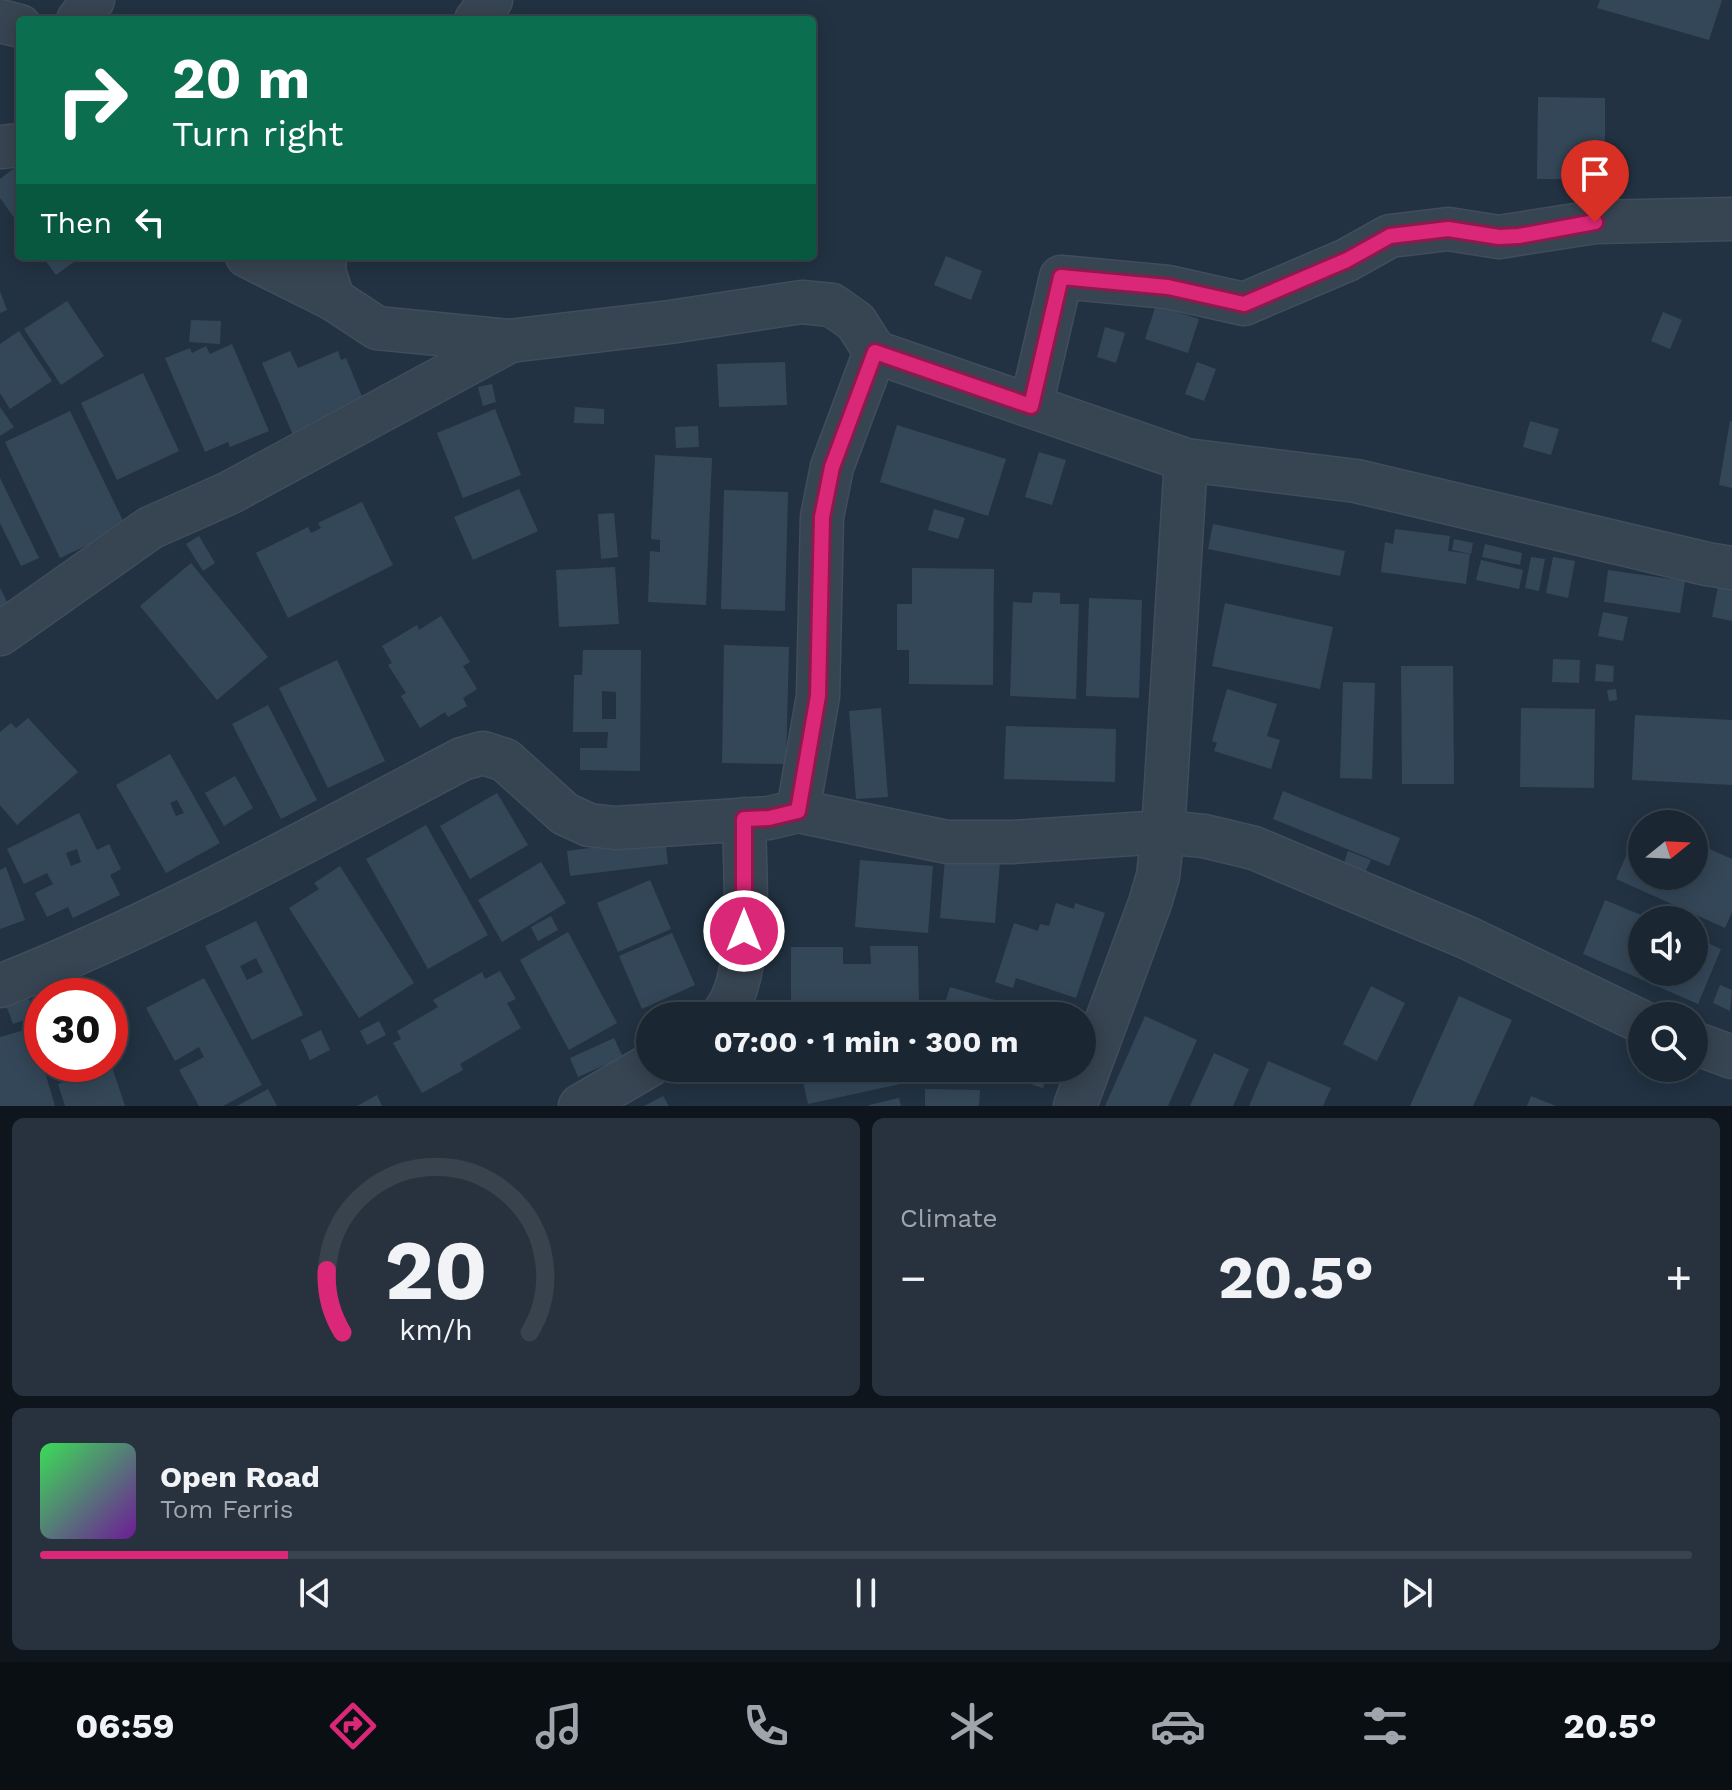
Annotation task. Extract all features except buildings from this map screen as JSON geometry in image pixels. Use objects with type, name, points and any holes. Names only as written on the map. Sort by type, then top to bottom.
[{"type":"street","points":[[1031,406],[1061,277],[1168,287],[1244,304],[1347,260],[1390,236],[1448,229],[1499,237],[1595,222],[1732,219]]},
{"type":"street","points":[[255,260],[333,299],[377,328],[510,341],[802,302],[832,305],[856,322],[875,352],[1186,460],[1356,481],[1732,568]]},
{"type":"street","points":[[325,260],[324,271],[333,299]]},
{"type":"street","points":[[0,634],[150,528],[229,493],[510,341]]},
{"type":"street","points":[[798,811],[818,696],[822,517],[832,467],[875,352]]},
{"type":"street","points":[[1075,1106],[1158,876],[1186,460]]},
{"type":"street","points":[[0,986],[46,968],[230,881],[462,759],[483,753],[505,760],[565,814],[589,825],[616,828],[769,818],[798,811],[947,842],[1012,842],[1163,832],[1204,836],[1254,848],[1468,938],[1628,1015]]},
{"type":"street","points":[[730,1002],[737,990],[744,959],[744,819]]},
{"type":"street","points":[[1708,1048],[1732,1057]]},
{"type":"street","points":[[580,1106],[636,1073]]},
{"type":"route","points":[[744,931],[744,819],[769,818],[798,811],[818,696],[822,517],[832,467],[875,352],[1031,406],[1061,277],[1168,287],[1244,304],[1347,260],[1390,236],[1448,229],[1499,237],[1519,236],[1595,222]]}]
